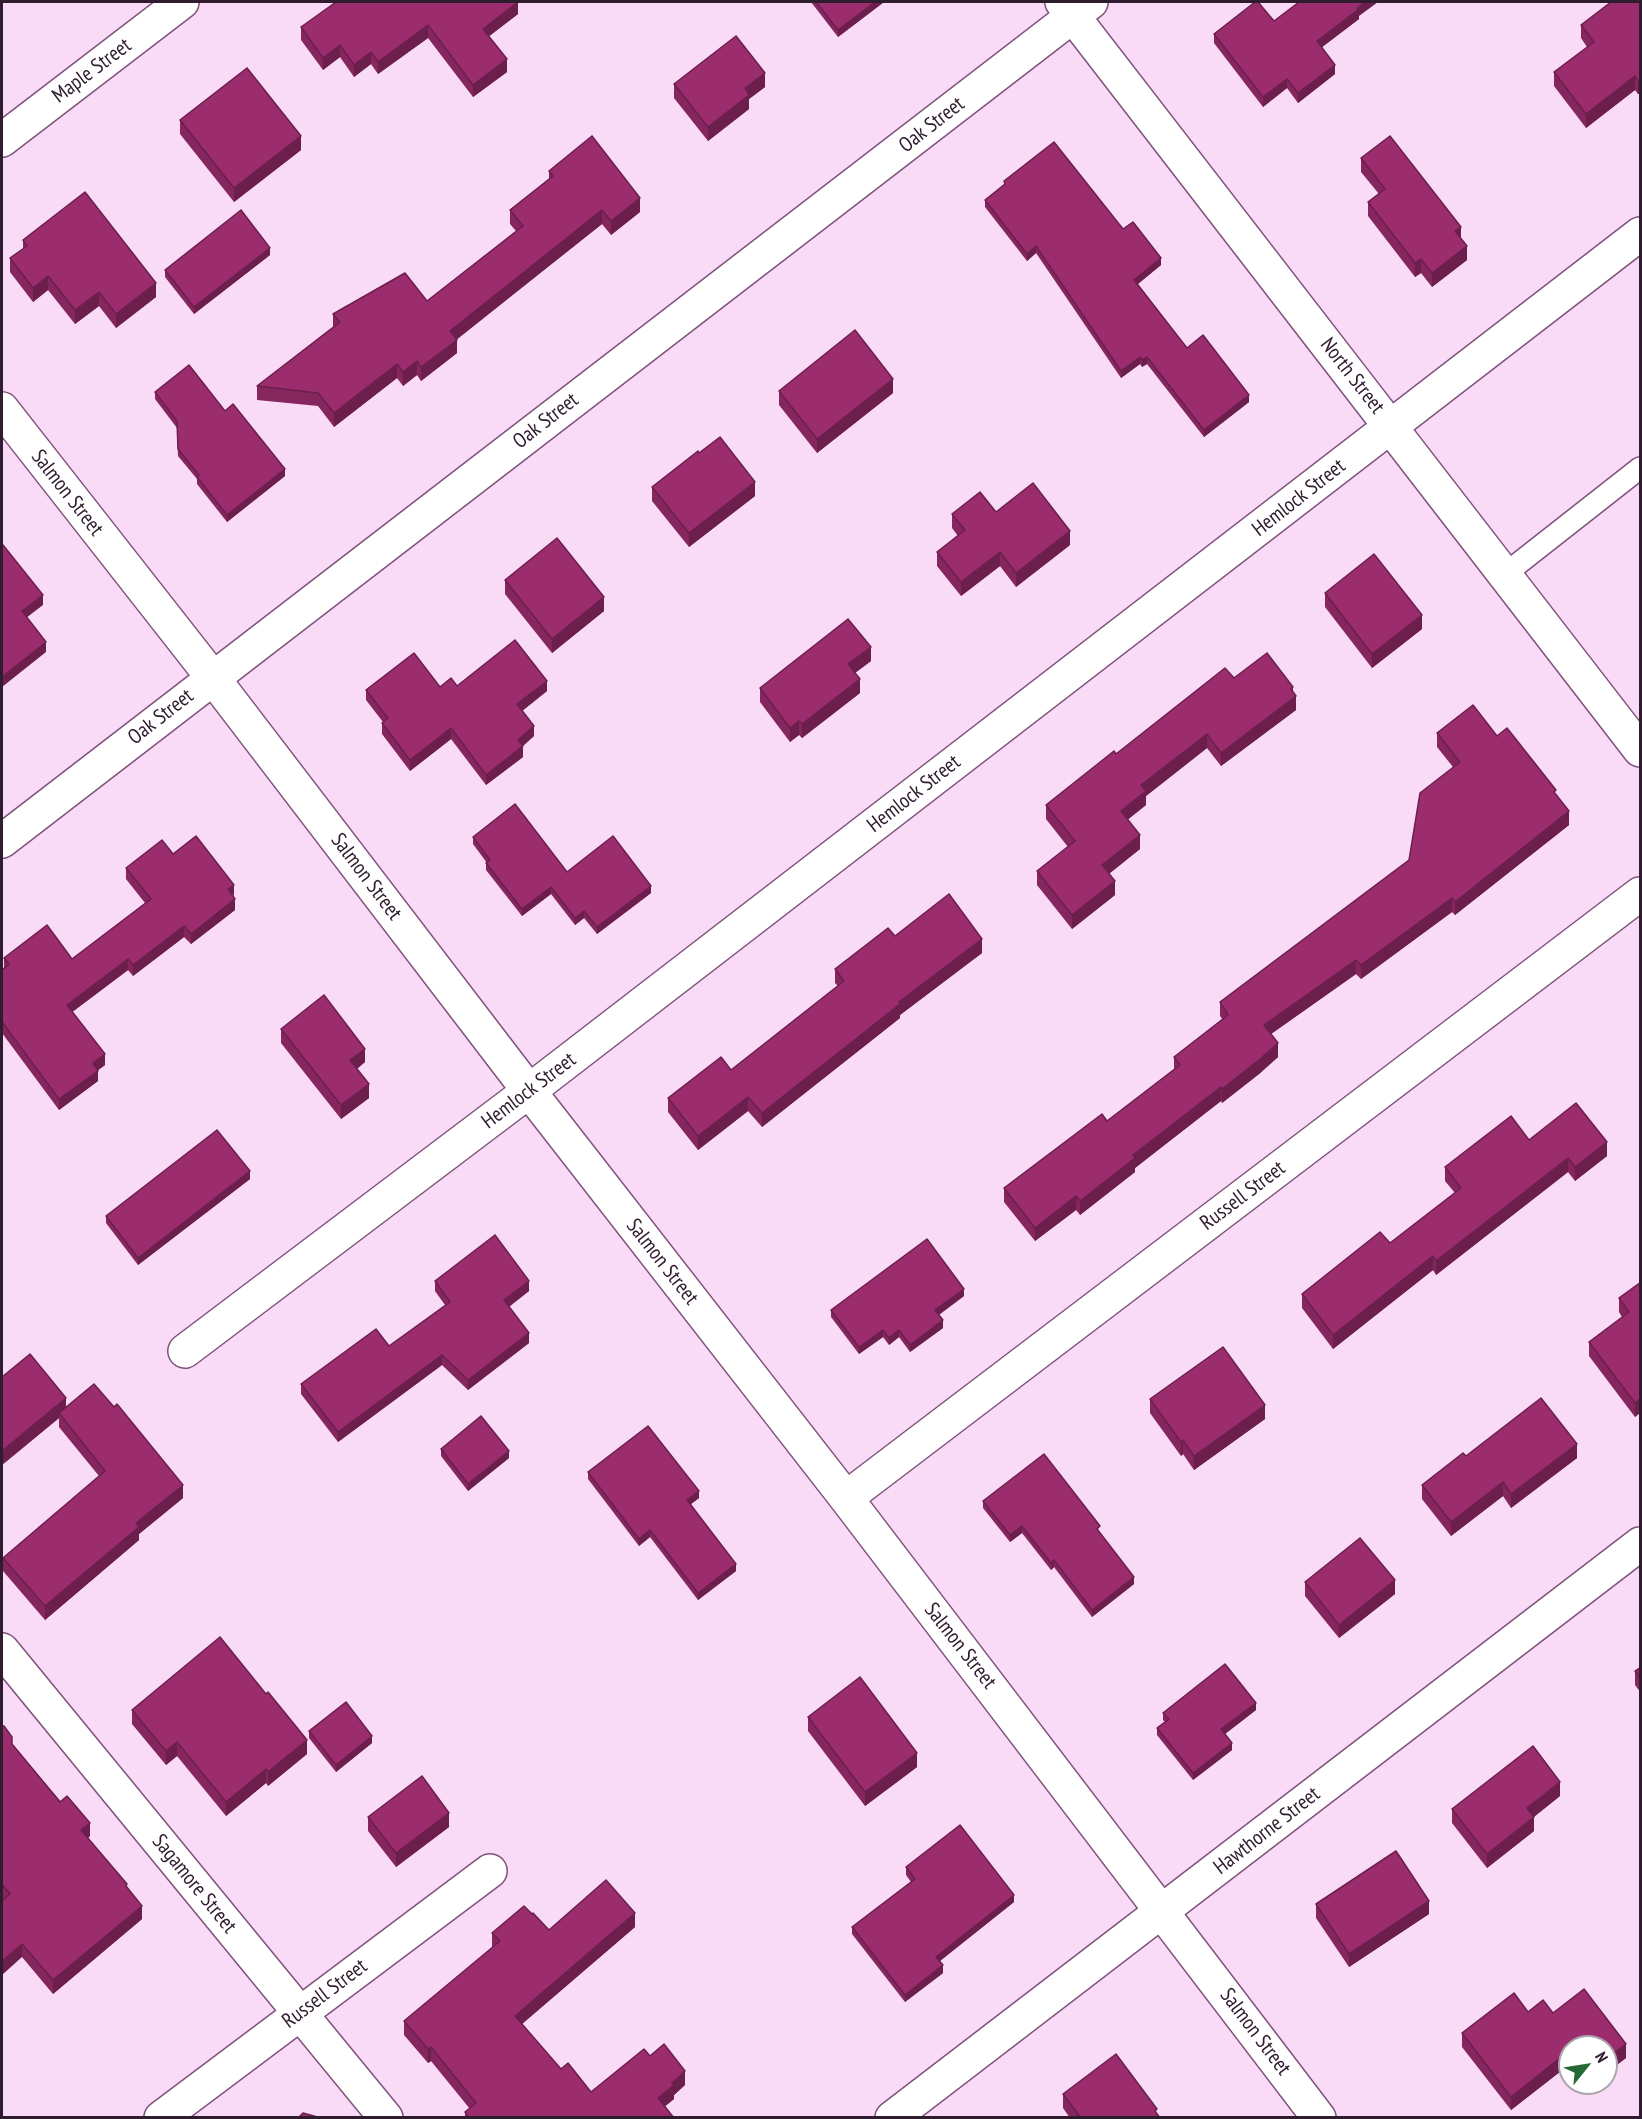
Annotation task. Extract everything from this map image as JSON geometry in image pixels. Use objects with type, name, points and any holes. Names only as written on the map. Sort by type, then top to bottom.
[{"type":"street","name":"Maple Street","points":[[2,140],[182,2]]},
{"type":"street","name":"North Street","points":[[1076,6],[1391,427],[1641,750]]},
{"type":"street","name":"Oak Street","points":[[2,840],[1076,6]]},
{"type":"street","name":"Hemlock Street","points":[[184,1351],[529,1090],[1641,234]]},
{"type":"street","name":"Salmon Street","points":[[2,409],[213,678],[529,1090],[846,1497],[1319,2118]]},
{"type":"street","name":"Russell Street","points":[[846,1497],[1641,894]]},
{"type":"street","name":"Hawthorne Street","points":[[892,2118],[1641,1544]]},
{"type":"street","name":"Sagamore Street","points":[[2,1650],[387,2118]]},
{"type":"street","name":"Russell Street","points":[[161,2118],[490,1871]]},
{"type":"lane","points":[[1505,574],[1641,468]]},
{"type":"building","points":[[336,2],[518,2],[483,29],[507,59],[473,85],[428,25],[378,62],[371,52],[354,65],[340,45],[323,58],[301,27]]},
{"type":"building","points":[[816,2],[875,2],[838,30]]},
{"type":"building","points":[[1258,2],[1274,21],[1299,2],[1365,2],[1317,41],[1335,65],[1298,93],[1287,79],[1263,97],[1214,34]]},
{"type":"building","points":[[1611,2],[1641,2],[1641,79],[1638,81],[1635,76],[1586,114],[1554,72],[1594,42],[1581,25]]},
{"type":"building","points":[[736,36],[765,73],[745,88],[749,95],[708,127],[674,84]]},
{"type":"building","points":[[247,68],[301,136],[234,188],[180,120]]},
{"type":"building","points":[[592,136],[640,198],[611,221],[602,210],[450,331],[457,340],[421,367],[417,361],[403,372],[397,364],[334,413],[318,393],[257,386],[340,322],[333,314],[405,273],[427,301],[523,226],[510,210],[553,176],[549,171]]},
{"type":"building","points":[[1390,136],[1461,227],[1455,231],[1467,246],[1432,273],[1421,259],[1415,263],[1368,202],[1385,189],[1361,158]]},
{"type":"building","points":[[1054,142],[1123,229],[1133,222],[1161,258],[1134,280],[1187,348],[1203,335],[1249,395],[1204,430],[1147,357],[1142,360],[1140,357],[1121,371],[1036,246],[1027,254],[985,200],[1005,184],[1004,181]]},
{"type":"building","points":[[85,192],[156,283],[116,314],[99,292],[75,310],[48,276],[33,288],[10,258],[27,246],[23,240]]},
{"type":"building","points":[[241,210],[270,248],[194,307],[165,270]]},
{"type":"building","points":[[855,330],[893,379],[817,439],[779,391]]},
{"type":"building","points":[[189,365],[225,411],[233,404],[285,469],[227,515],[178,449],[177,421],[155,392]]},
{"type":"building","points":[[720,437],[755,482],[689,533],[652,487]]},
{"type":"building","points":[[1033,483],[1070,531],[1016,573],[1000,552],[961,582],[937,552],[965,530],[952,514],[980,492],[996,512]]},
{"type":"building","points":[[557,538],[604,597],[552,639],[505,580]]},
{"type":"building","points":[[2,546],[43,595],[22,611],[46,642],[2,677]]},
{"type":"building","points":[[1374,554],[1422,615],[1372,654],[1325,593]]},
{"type":"building","points":[[848,619],[871,647],[848,664],[860,679],[802,724],[799,721],[790,728],[760,688]]},
{"type":"building","points":[[515,640],[547,681],[517,704],[534,726],[518,740],[523,746],[486,775],[451,728],[410,760],[382,723],[388,718],[366,690],[414,653],[440,687],[451,678],[457,686]]},
{"type":"building","points":[[1267,653],[1293,687],[1291,689],[1296,696],[1221,753],[1207,734],[1141,785],[1146,791],[1121,811],[1140,835],[1102,865],[1115,881],[1072,915],[1037,871],[1075,841],[1046,805],[1114,751],[1116,754],[1225,668],[1234,678]]},
{"type":"building","points":[[1473,705],[1497,736],[1507,728],[1556,790],[1554,792],[1569,811],[1455,902],[1452,898],[1361,965],[1356,960],[1264,1025],[1278,1043],[1259,1060],[1133,1155],[1135,1158],[1080,1201],[1076,1196],[1035,1228],[1004,1188],[1102,1114],[1107,1121],[1180,1065],[1174,1057],[1228,1015],[1220,1002],[1409,860],[1420,793],[1460,762],[1437,733]]},
{"type":"building","points":[[515,804],[567,872],[613,836],[651,886],[597,927],[584,911],[575,918],[551,887],[522,909],[486,863],[490,860],[473,837]]},
{"type":"building","points":[[196,836],[234,885],[228,889],[235,899],[191,934],[184,926],[133,965],[128,959],[67,1005],[105,1054],[93,1063],[98,1071],[59,1099],[2,1022],[2,970],[9,964],[4,958],[47,925],[72,959],[151,899],[126,868],[162,840],[173,854]]},
{"type":"building","points":[[949,894],[982,939],[899,1002],[900,1004],[762,1113],[748,1097],[698,1136],[668,1098],[721,1057],[731,1070],[844,981],[835,969],[888,928],[895,936]]},
{"type":"building","points":[[324,995],[365,1049],[350,1060],[369,1084],[341,1105],[281,1029]]},
{"type":"building","points":[[1576,1103],[1607,1142],[1575,1167],[1568,1158],[1436,1261],[1433,1256],[1333,1335],[1302,1294],[1380,1232],[1390,1243],[1461,1188],[1445,1167],[1511,1116],[1529,1140]]},
{"type":"building","points":[[217,1130],[250,1171],[138,1258],[106,1216]]},
{"type":"building","points":[[495,1235],[529,1281],[504,1300],[529,1333],[468,1380],[442,1355],[338,1432],[301,1384],[376,1329],[389,1346],[450,1302],[435,1281]]},
{"type":"building","points":[[927,1239],[964,1289],[935,1310],[943,1320],[910,1345],[899,1330],[889,1338],[883,1330],[859,1347],[831,1310]]},
{"type":"building","points":[[1641,1282],[1641,1398],[1635,1403],[1589,1342],[1629,1312],[1619,1298]]},
{"type":"building","points":[[1223,1347],[1265,1405],[1194,1456],[1150,1399]]},
{"type":"building","points":[[30,1354],[66,1398],[2,1451],[2,1377]]},
{"type":"building","points":[[94,1384],[114,1407],[117,1404],[183,1485],[136,1523],[139,1527],[45,1606],[3,1558],[105,1471],[59,1413]]},
{"type":"building","points":[[1541,1398],[1577,1444],[1511,1494],[1503,1482],[1451,1522],[1422,1485],[1463,1453],[1466,1456]]},
{"type":"building","points":[[481,1416],[509,1451],[468,1484],[441,1449]]},
{"type":"building","points":[[648,1426],[699,1491],[687,1500],[736,1564],[698,1593],[650,1530],[639,1539],[588,1472]]},
{"type":"building","points":[[1044,1454],[1100,1526],[1097,1529],[1134,1577],[1092,1610],[1054,1560],[1051,1563],[1022,1526],[1010,1535],[983,1501]]},
{"type":"building","points":[[1360,1538],[1395,1580],[1339,1625],[1305,1582]]},
{"type":"building","points":[[220,1637],[307,1740],[268,1772],[266,1769],[226,1802],[177,1742],[166,1751],[132,1710]]},
{"type":"building","points":[[1225,1664],[1256,1703],[1221,1729],[1232,1743],[1193,1773],[1157,1728],[1169,1719],[1163,1713]]},
{"type":"building","points":[[1641,1667],[1641,1679],[1635,1671]]},
{"type":"building","points":[[860,1677],[917,1753],[865,1792],[808,1717]]},
{"type":"building","points":[[346,1702],[372,1736],[336,1765],[309,1731]]},
{"type":"building","points":[[2,1726],[12,1737],[12,1744],[60,1802],[67,1796],[90,1823],[81,1830],[127,1884],[126,1886],[142,1906],[53,1980],[22,1944],[2,1961],[2,1901],[10,1894],[2,1884]]},
{"type":"building","points":[[1533,1746],[1560,1782],[1527,1808],[1534,1817],[1487,1854],[1452,1809]]},
{"type":"building","points":[[422,1776],[449,1813],[396,1853],[368,1817]]},
{"type":"building","points":[[960,1825],[1014,1895],[936,1957],[943,1965],[905,1995],[852,1927],[915,1879],[906,1867]]},
{"type":"building","points":[[1396,1851],[1429,1901],[1349,1954],[1316,1904]]},
{"type":"building","points":[[606,1880],[635,1913],[515,2016],[561,2069],[568,2063],[591,2092],[644,2049],[650,2056],[664,2044],[685,2071],[672,2083],[674,2085],[658,2098],[674,2118],[469,2118],[465,2112],[476,2103],[431,2047],[428,2049],[404,2021],[500,1941],[492,1933],[524,1906],[549,1930]]},
{"type":"building","points":[[1584,1989],[1626,2044],[1618,2050],[1618,2035],[1558,2035],[1558,2060],[1511,2097],[1462,2033],[1514,1993],[1528,2012],[1543,2000],[1553,2013]]},
{"type":"building","points":[[1116,2054],[1157,2109],[1155,2111],[1160,2118],[1081,2118],[1063,2094]]},
{"type":"building","points":[[303,2113],[321,2118],[298,2118]]}]
